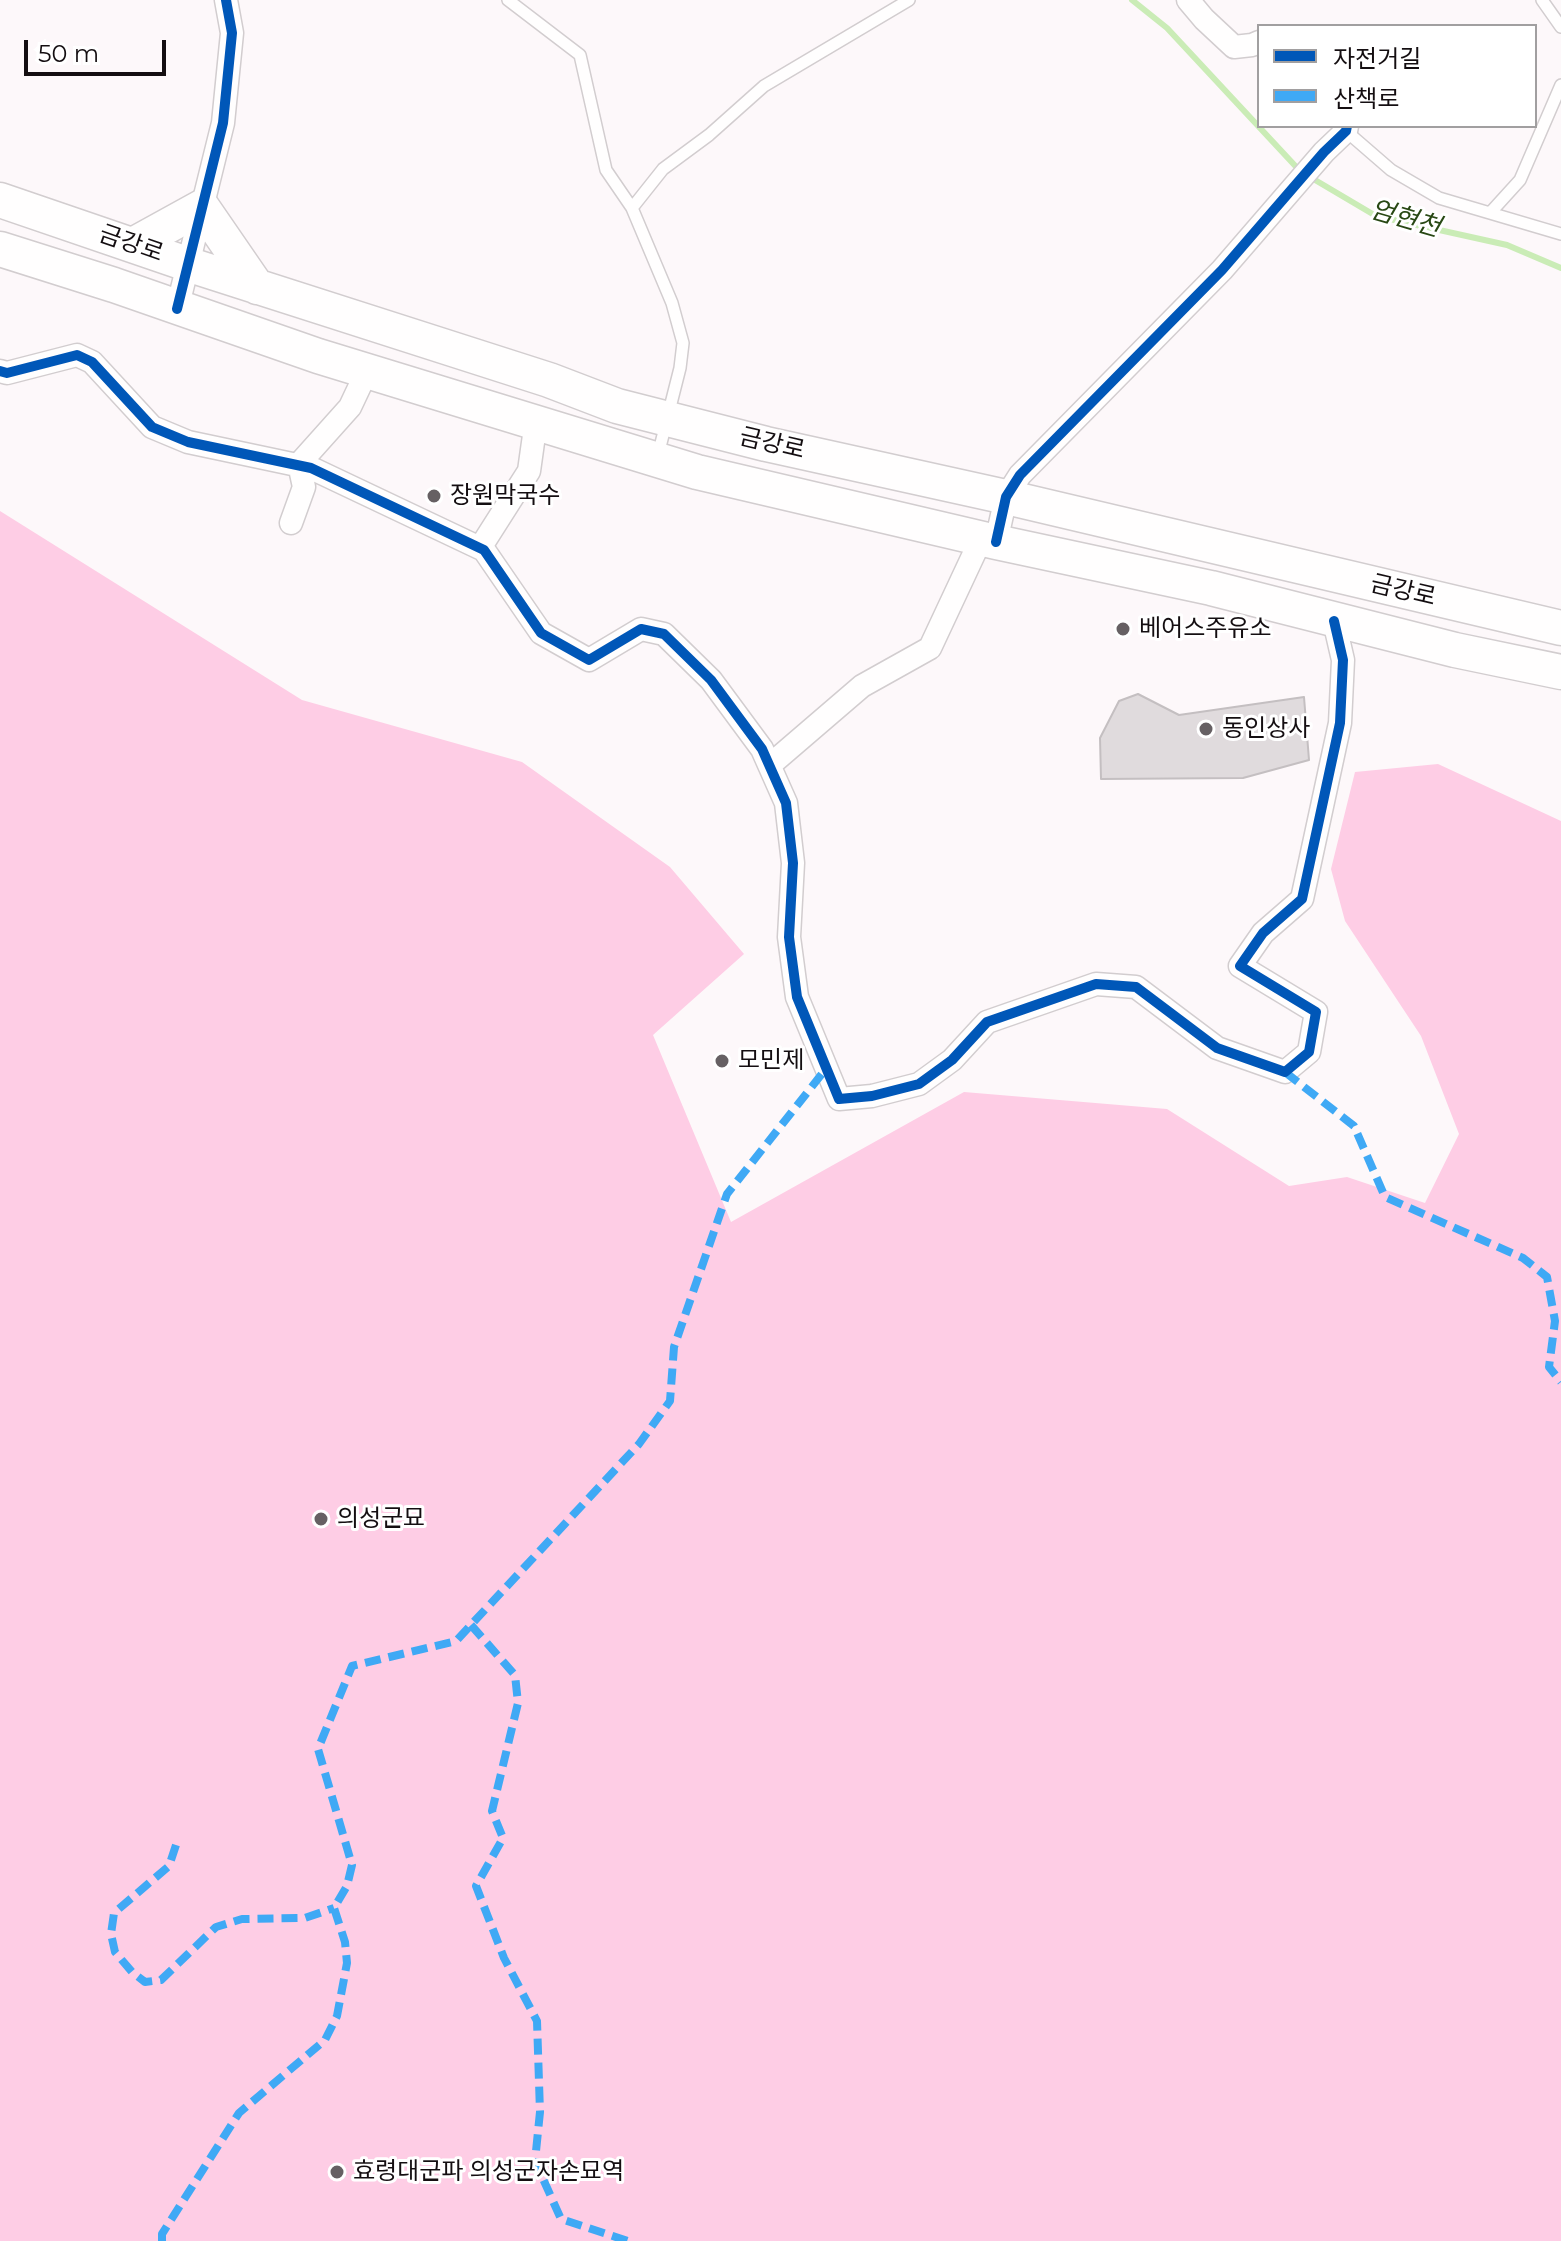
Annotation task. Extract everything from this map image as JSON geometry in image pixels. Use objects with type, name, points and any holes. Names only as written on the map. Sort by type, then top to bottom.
[{"type":"main road","name":"금강로","points":[[0,200],[257,287],[549,380],[617,406],[766,444],[1006,497],[1561,628]]},
{"type":"main road","points":[[133,245],[202,207],[257,287]]},
{"type":"main road","name":"금강로","points":[[0,249],[367,371],[720,477],[1211,588],[1334,621],[1561,672]]},
{"type":"street","points":[[177,309],[223,123],[232,33],[226,0]]},
{"type":"street","points":[[1188,0],[1234,47],[1257,43]]},
{"type":"street","points":[[770,765],[862,686],[930,648],[1020,475],[1222,270],[1346,129]]},
{"type":"street","points":[[0,371],[7,373],[77,355],[92,362],[152,427],[188,442],[299,464],[480,548],[541,633],[589,660],[641,629],[664,634],[711,680],[762,749],[786,803],[793,863],[789,937],[797,997],[839,1099],[872,1096],[919,1084],[952,1060],[987,1022],[1096,984],[1136,987],[1217,1048],[1285,1072],[1309,1052],[1316,1012],[1240,966],[1263,933],[1302,899],[1340,723],[1343,660],[1334,621]]},
{"type":"street","points":[[299,464],[350,407],[367,371]]},
{"type":"street","points":[[480,548],[529,471],[536,421]]},
{"type":"street","points":[[291,523],[304,487],[299,464]]},
{"type":"lane","points":[[508,0],[580,55],[606,170],[632,208],[672,303],[683,343],[680,368],[657,459]]},
{"type":"lane","points":[[632,208],[663,169],[709,135],[764,86],[909,0]]},
{"type":"lane","points":[[1542,0],[1561,27]]},
{"type":"lane","points":[[1490,213],[1520,180],[1561,85]]},
{"type":"lane","points":[[1346,129],[1391,170],[1439,198],[1561,234]]},
{"type":"shaded area","points":[[0,511],[302,700],[522,762],[670,867],[744,954],[653,1035],[731,1222],[964,1092],[1167,1109],[1289,1186],[1347,1177],[1425,1203],[1459,1134],[1421,1036],[1345,921],[1331,869],[1355,772],[1438,764],[1561,821],[1561,2241],[0,2241]]},
{"type":"building","name":"동인상사","points":[[1138,694],[1179,715],[1304,697],[1309,760],[1243,778],[1101,779],[1100,738],[1119,701]]},
{"type":"waterway","name":"엄현천","points":[[1132,0],[1167,28],[1257,125]]},
{"type":"waterway","name":"엄현천","points":[[1260,128],[1300,171]]},
{"type":"waterway","name":"엄현천","points":[[1310,177],[1376,216],[1507,245],[1561,268]]},
{"type":"marked path","points":[[162,2241],[162,2234],[239,2113],[325,2040],[337,2016],[347,1963],[345,1942],[334,1908],[347,1886],[352,1865],[318,1749],[352,1666],[456,1641],[639,1444],[670,1401],[674,1347],[727,1194],[825,1070]]},
{"type":"marked path","points":[[1285,1072],[1354,1126],[1385,1197],[1523,1258],[1547,1277],[1555,1321],[1549,1367],[1561,1382]]},
{"type":"marked path","points":[[471,1625],[515,1675],[518,1703],[492,1811],[503,1838],[476,1886],[504,1958],[537,2021],[540,2112],[535,2161],[561,2219],[628,2241]]},
{"type":"marked path","points":[[176,1845],[169,1866],[114,1913],[111,1934],[115,1952],[145,1982],[161,1980],[216,1927],[242,1919],[305,1918],[334,1908]]},
{"type":"cycle path","points":[[177,309],[223,123],[232,33],[226,0]]},
{"type":"cycle path","points":[[996,542],[1006,497],[1020,475],[1222,270],[1347,128]]},
{"type":"cycle path","points":[[0,371],[7,373],[77,355],[92,362],[152,427],[188,442],[311,468],[484,550],[541,633],[589,660],[641,629],[664,634],[711,680],[762,749],[786,803],[793,863],[789,937],[797,997],[839,1099],[872,1096],[919,1084],[952,1060],[987,1022],[1096,984],[1136,987],[1217,1048],[1285,1072],[1309,1052],[1316,1012],[1240,966],[1263,933],[1302,899],[1340,723],[1343,660],[1334,621]]},
{"type":"place","name":"장원막국수","points":[[434,496]]},
{"type":"place","name":"베어스주유소","points":[[1123,629]]},
{"type":"place","name":"동인상사","points":[[1206,729]]},
{"type":"place","name":"모민제","points":[[722,1061]]},
{"type":"place","name":"의성군묘","points":[[321,1519]]},
{"type":"place","name":"효령대군파 의성군자손묘역","points":[[337,2172]]}]
